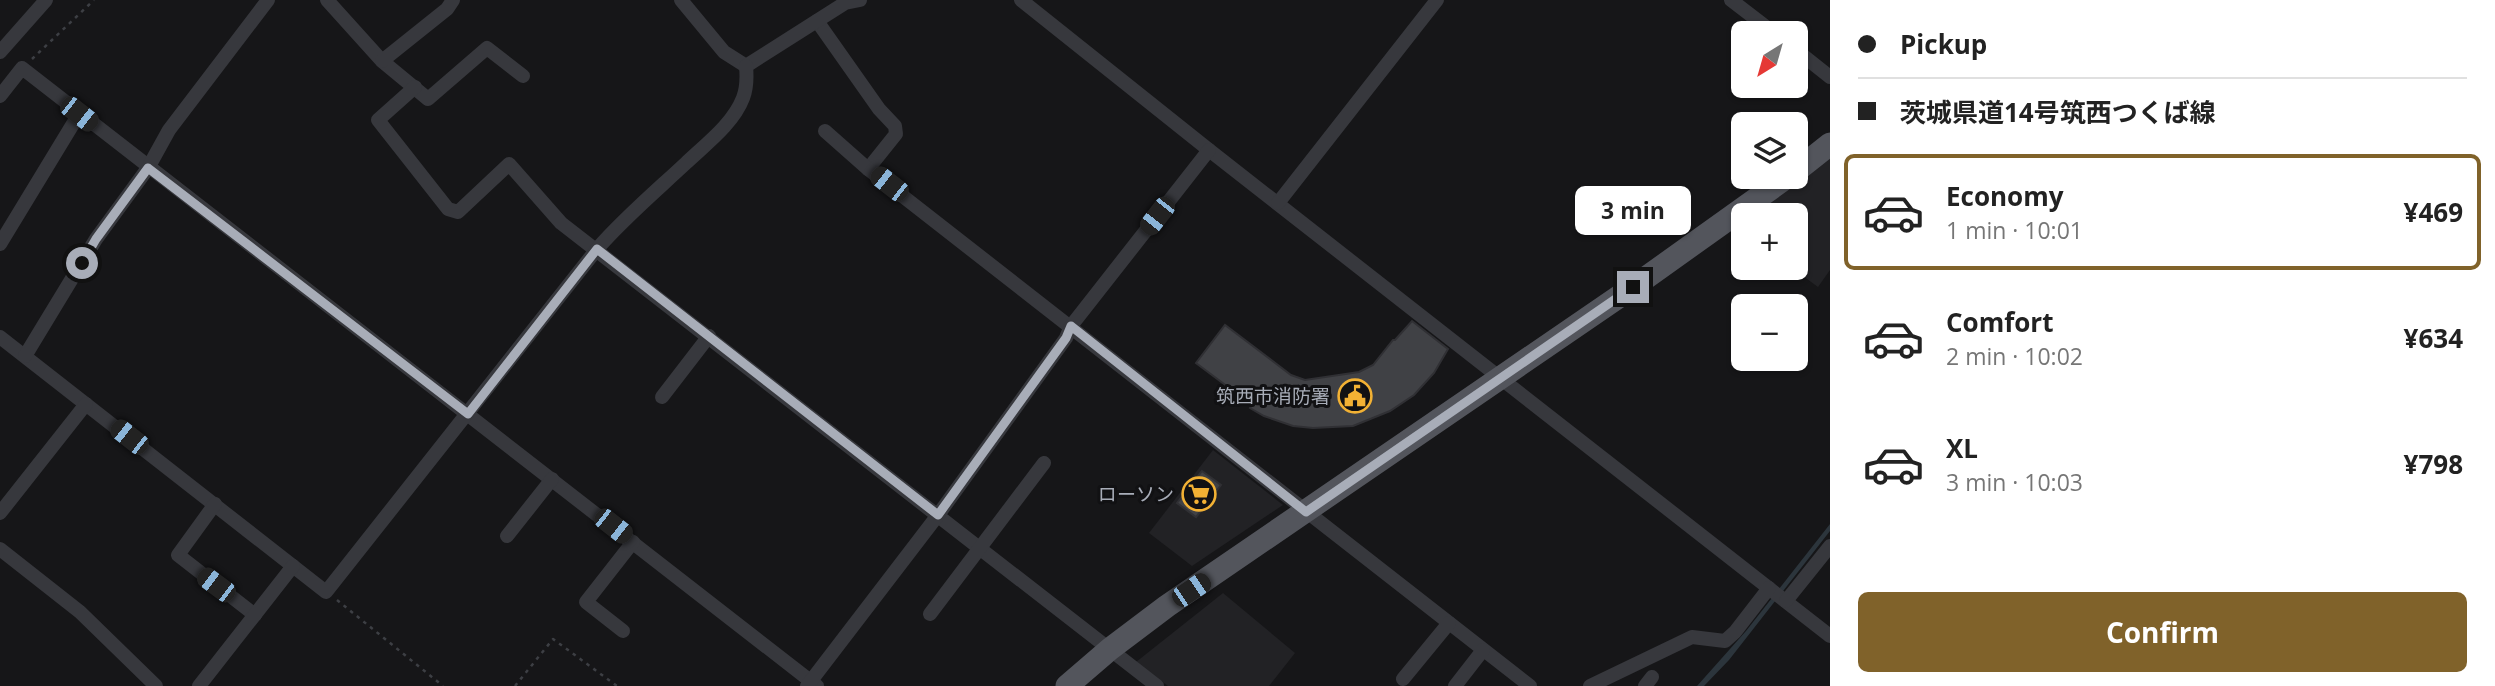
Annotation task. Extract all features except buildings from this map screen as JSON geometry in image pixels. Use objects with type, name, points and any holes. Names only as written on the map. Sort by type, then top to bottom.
[{"type":"main road","points":[[1808,161],[1830,144]]},
{"type":"main road","points":[[1067,686],[1167,606],[1770,189]]},
{"type":"street","points":[[0,52],[46,0]]},
{"type":"street","points":[[25,356],[96,239],[148,168],[169,130],[268,0]]},
{"type":"street","points":[[327,0],[382,61],[428,99],[487,48],[523,76]]},
{"type":"street","points":[[382,61],[447,9],[453,0]]},
{"type":"street","points":[[681,0],[724,52],[747,66]]},
{"type":"street","points":[[747,66],[845,3],[860,0]]},
{"type":"street","points":[[1021,0],[1830,636]]},
{"type":"street","points":[[1278,203],[1437,0]]},
{"type":"street","points":[[1731,0],[1758,21]]},
{"type":"street","points":[[817,21],[879,109],[895,126],[896,134],[868,169]]},
{"type":"street","points":[[1808,60],[1830,77]]},
{"type":"street","points":[[0,337],[326,592],[614,229],[715,136],[733,115],[743,98],[747,83],[747,66]]},
{"type":"street","points":[[0,96],[22,68],[812,684],[938,515],[1066,338],[1071,326],[1209,150]]},
{"type":"street","points":[[415,87],[378,120],[448,209],[458,212],[509,164],[561,223],[1157,686]]},
{"type":"street","points":[[0,244],[79,114]]},
{"type":"street","points":[[825,131],[868,169],[1530,686]]},
{"type":"street","points":[[662,397],[709,336]]},
{"type":"street","points":[[0,513],[86,404]]},
{"type":"street","points":[[930,614],[1044,463]]},
{"type":"street","points":[[508,536],[552,479]]},
{"type":"street","points":[[215,504],[178,555],[255,615]]},
{"type":"street","points":[[623,631],[586,602],[633,542]]},
{"type":"street","points":[[1590,686],[1692,637],[1725,640],[1830,546]]},
{"type":"street","points":[[0,549],[80,612],[156,686]]},
{"type":"street","points":[[199,686],[293,566]]},
{"type":"street","points":[[1403,679],[1448,623]]},
{"type":"street","points":[[1455,686],[1483,650]]},
{"type":"path","points":[[22,68],[94,0]]},
{"type":"path","points":[[326,592],[443,686]]},
{"type":"path","points":[[515,686],[553,639],[617,686]]},
{"type":"shaded area","points":[[1830,158],[1830,270],[1818,287],[1808,280],[1808,203],[1768,203],[1788,189],[1808,189],[1808,174]]},
{"type":"shaded area","points":[[1213,450],[1283,505],[1192,566],[1149,533]]},
{"type":"shaded area","points":[[1830,524],[1830,531],[1729,660],[1704,686],[1697,686],[1746,631]]},
{"type":"shaded area","points":[[1223,593],[1295,653],[1269,686],[1168,686],[1136,662]]},
{"type":"place","name":"筑西市消防署","points":[[1355,396]]},
{"type":"place","name":"ローソン","points":[[1199,494]]},
{"type":"route","points":[[82,263],[96,239],[148,168],[468,414],[597,249],[938,515],[1066,338],[1071,326],[1306,512],[1633,287]]}]
